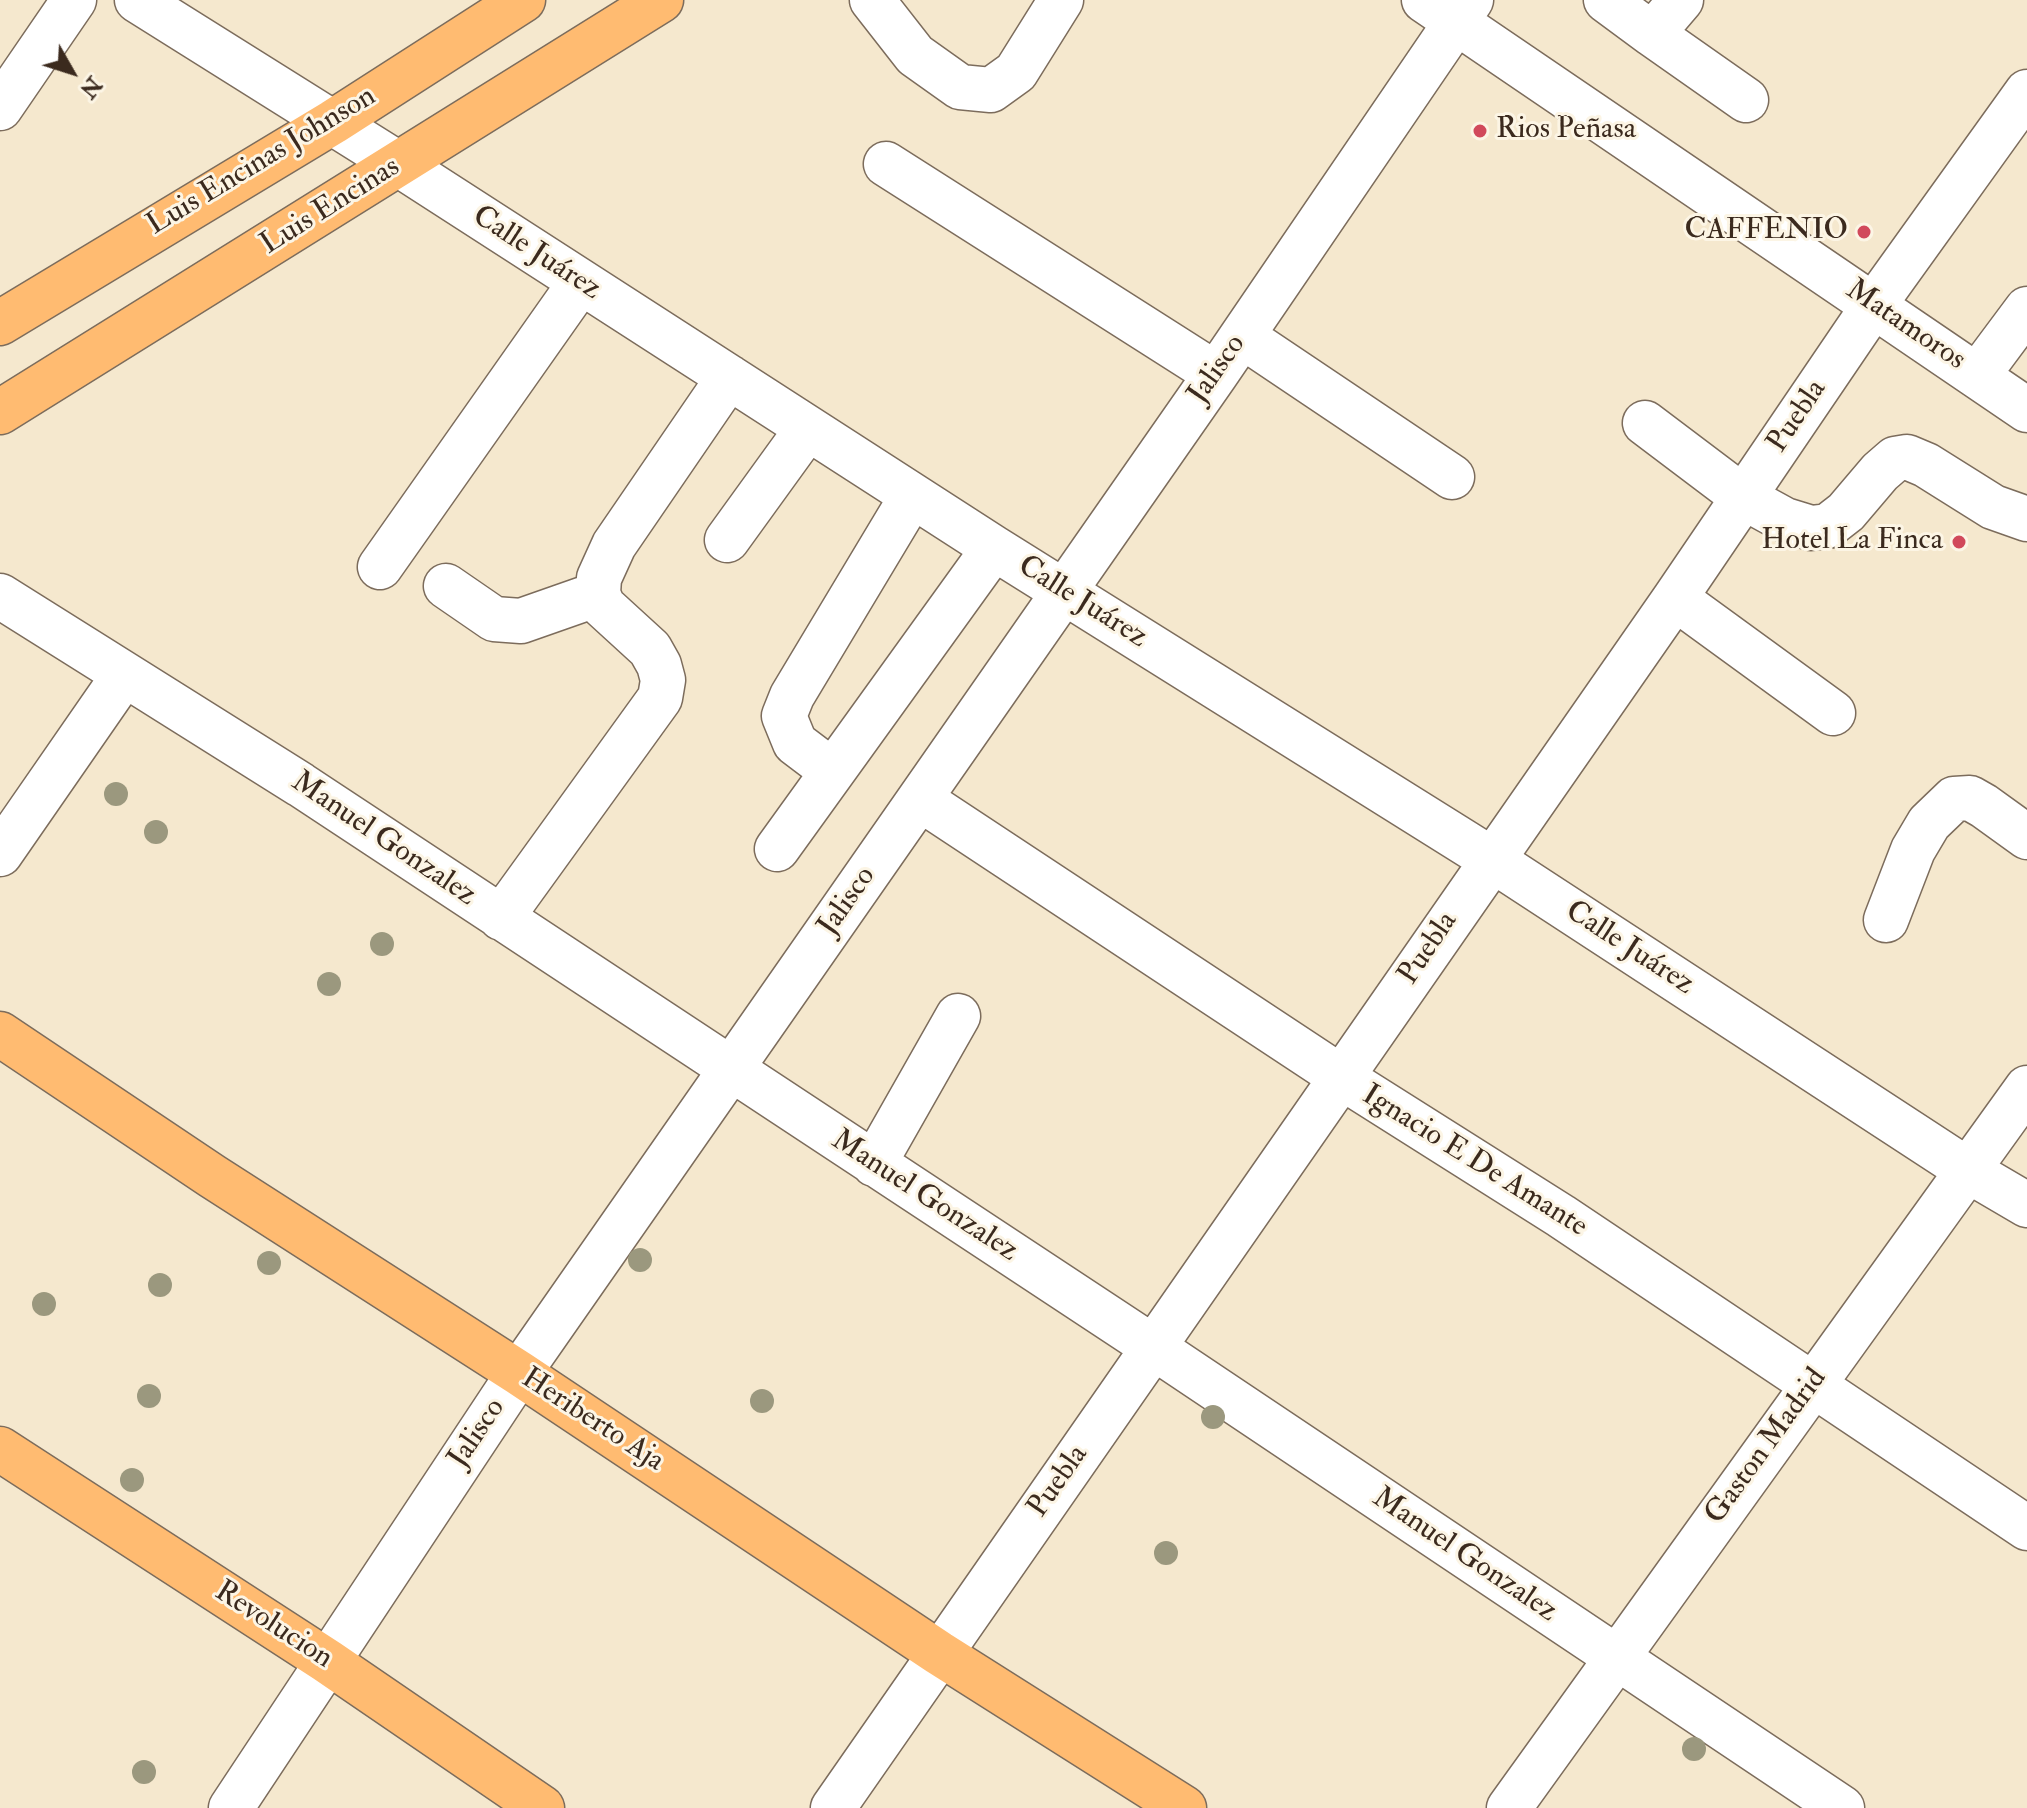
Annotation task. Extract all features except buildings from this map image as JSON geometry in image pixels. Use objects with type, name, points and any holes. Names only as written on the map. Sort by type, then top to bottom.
[{"type":"main road","name":"Luis Encinas Johnson","points":[[0,323],[333,122],[523,0]]},
{"type":"main road","name":"Luis Encinas","points":[[0,412],[661,0]]},
{"type":"main road","name":"Heriberto Aja","points":[[0,1034],[212,1176],[519,1373],[939,1653],[1184,1808]]},
{"type":"main road","name":"Revolucion","points":[[0,1449],[327,1661],[542,1808]]},
{"type":"street","points":[[0,108],[74,0]]},
{"type":"street","name":"Calle Juárez","points":[[137,0],[333,122],[912,496],[1491,859],[1969,1171],[2027,1205]]},
{"type":"street","points":[[872,0],[915,55],[960,87],[991,90],[1016,72],[1061,0]]},
{"type":"street","points":[[1606,0],[1746,100]]},
{"type":"street","points":[[1652,34],[1681,0]]},
{"type":"street","name":"Matamoros","points":[[1451,7],[2027,410]]},
{"type":"street","name":"Jalisco","points":[[231,1808],[519,1373],[1242,336],[1451,7]]},
{"type":"street","name":"Puebla","points":[[833,1808],[1675,598],[1874,305],[2027,92]]},
{"type":"street","points":[[886,164],[1216,374]]},
{"type":"street","points":[[380,567],[580,283]]},
{"type":"street","points":[[1977,376],[2027,309]]},
{"type":"street","points":[[1242,336],[1452,477]]},
{"type":"street","points":[[501,918],[660,698],[663,680],[650,649],[603,606],[598,594],[602,567],[729,377]]},
{"type":"street","points":[[1645,423],[1743,497],[1785,520],[1811,528],[1828,526],[1846,512],[1880,472],[1895,459],[1907,457],[1926,465],[1993,507],[2027,519]]},
{"type":"street","points":[[727,540],[808,428]]},
{"type":"street","points":[[832,771],[795,743],[784,716],[792,696],[912,496]]},
{"type":"street","points":[[777,849],[994,548]]},
{"type":"street","points":[[446,586],[494,619],[521,621],[598,594]]},
{"type":"street","name":"Manuel Gonzalez","points":[[0,596],[301,785],[1153,1347],[1615,1658],[1796,1797],[1842,1808]]},
{"type":"street","points":[[1675,598],[1833,713]]},
{"type":"street","points":[[0,854],[124,675]]},
{"type":"street","points":[[1886,920],[1913,850],[1929,823],[1954,799],[1970,798],[2027,837]]},
{"type":"street","name":"Ignacio E De Amante","points":[[920,799],[1813,1383],[2027,1528]]},
{"type":"street","points":[[874,1164],[958,1016]]},
{"type":"street","name":"Gaston Madrid","points":[[1509,1808],[2027,1088]]},
{"type":"street","points":[[1969,1171],[2027,1138]]},
{"type":"place","name":"Rios Peñasa","points":[[1480,131]]},
{"type":"place","name":"CAFFENIO","points":[[1864,232]]},
{"type":"place","name":"Hotel La Finca","points":[[1959,542]]}]
